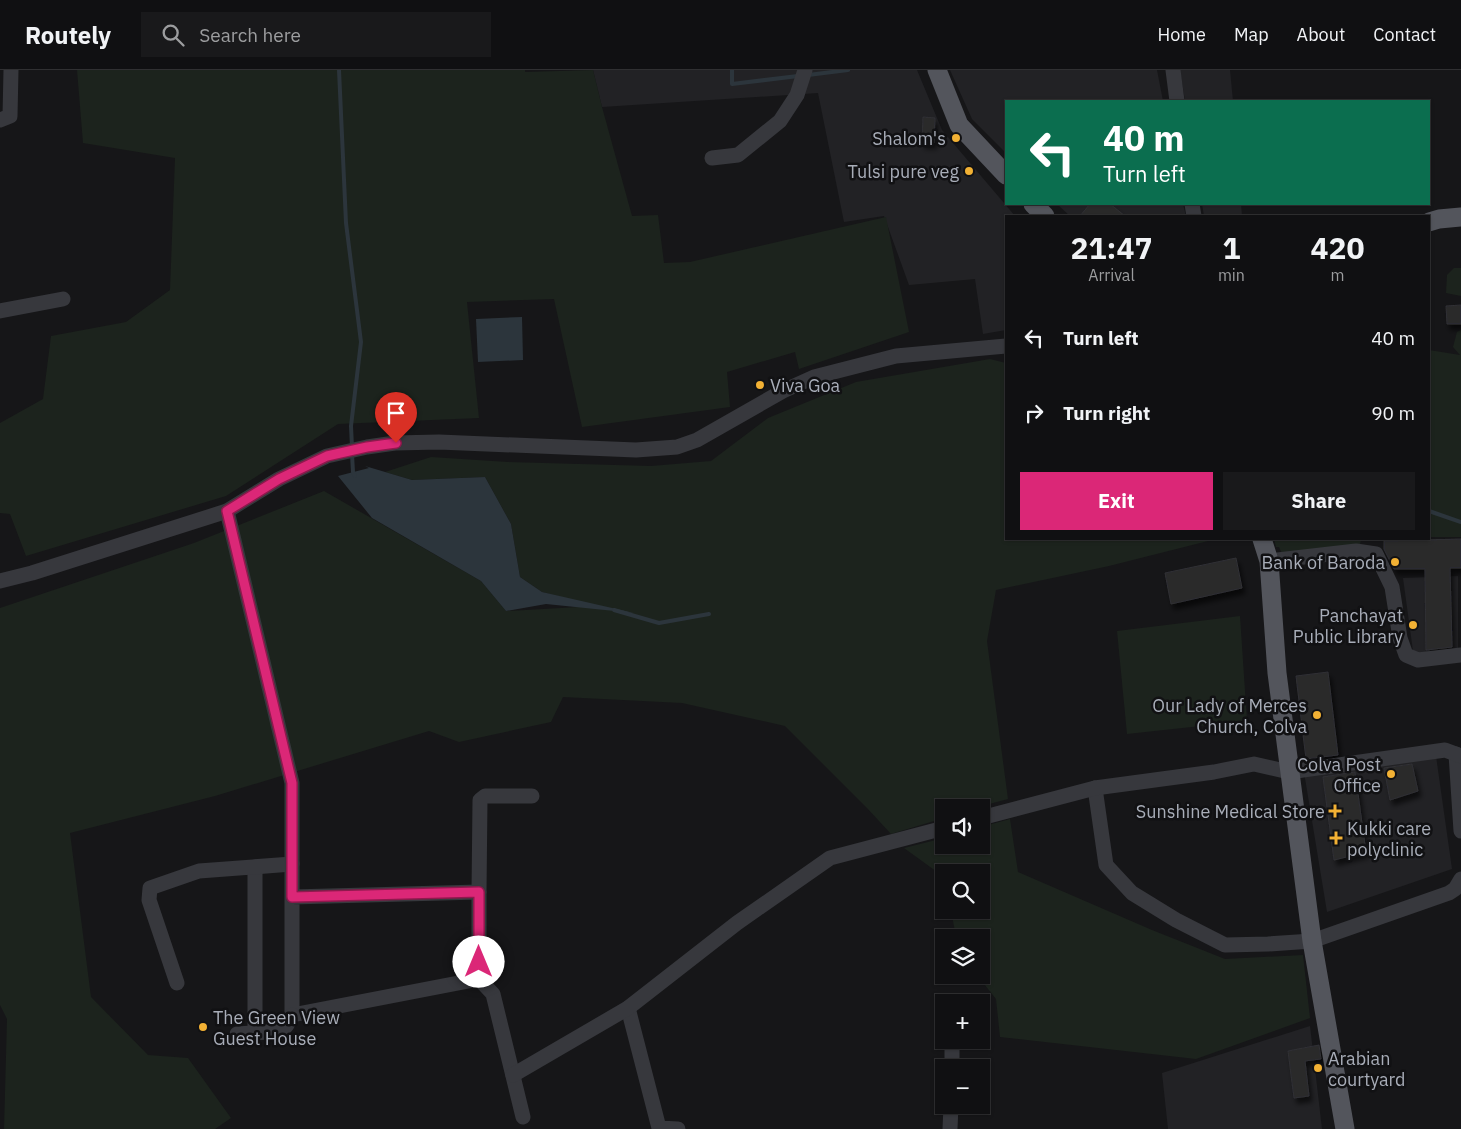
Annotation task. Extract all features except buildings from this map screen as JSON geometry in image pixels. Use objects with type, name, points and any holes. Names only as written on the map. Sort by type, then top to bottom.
[{"type":"main road","points":[[938,70],[959,124],[1005,174]]},
{"type":"main road","points":[[1034,205],[1044,215]]},
{"type":"main road","points":[[1430,222],[1461,217]]},
{"type":"main road","points":[[1262,540],[1269,561],[1277,674],[1312,941],[1345,1129]]},
{"type":"street","points":[[0,120],[10,116],[11,70]]},
{"type":"street","points":[[712,158],[738,155],[780,121],[797,94],[805,70]]},
{"type":"street","points":[[1173,70],[1177,100]]},
{"type":"street","points":[[0,310],[63,299]]},
{"type":"street","points":[[0,581],[32,573],[227,511],[279,479],[327,456],[347,451],[396,443],[439,442],[636,450],[676,447],[697,440],[783,391],[814,377],[896,356],[995,349],[1005,346]]},
{"type":"street","points":[[227,511],[292,783],[292,1015],[282,1031],[237,1034]]},
{"type":"street","points":[[1269,561],[1356,551],[1376,554],[1392,586],[1400,638],[1406,655],[1418,660],[1461,655]]},
{"type":"street","points":[[990,816],[1095,788],[1214,772],[1254,764],[1289,772],[1445,750],[1458,755],[1461,831]]},
{"type":"street","points":[[1095,788],[1106,866],[1132,893],[1176,920],[1225,945],[1312,941],[1450,893],[1461,879]]},
{"type":"street","points":[[523,1118],[493,994],[479,979],[480,800],[485,796],[532,796]]},
{"type":"street","points":[[512,1075],[628,1008],[737,923],[830,858],[935,830]]},
{"type":"street","points":[[177,983],[149,900],[150,888],[198,871],[292,864]]},
{"type":"street","points":[[255,867],[255,1033]]},
{"type":"street","points":[[292,897],[479,892]]},
{"type":"street","points":[[292,1015],[479,979]]},
{"type":"street","points":[[628,1008],[659,1128],[678,1129]]},
{"type":"street","points":[[950,1129],[951,1114]]},
{"type":"shaded area","points":[[77,70],[525,70],[525,72],[593,70],[632,216],[658,215],[664,263],[690,262],[886,217],[909,332],[799,369],[795,352],[727,372],[730,407],[582,427],[554,299],[467,302],[479,418],[338,424],[226,496],[26,556],[10,514],[0,513],[0,423],[43,399],[51,336],[126,322],[170,290],[175,158],[83,143]]},
{"type":"shaded area","points":[[593,70],[917,70],[942,130],[1014,215],[1005,215],[1005,330],[983,334],[975,279],[909,285],[884,216],[844,222],[818,93],[602,107]]},
{"type":"shaded area","points":[[950,70],[1157,70],[1163,100],[1005,100],[1005,152],[972,119]]},
{"type":"shaded area","points":[[1180,70],[1230,70],[1233,100],[1185,100]]},
{"type":"shaded area","points":[[1058,205],[1183,205],[1186,215],[1069,215]]},
{"type":"shaded area","points":[[1202,205],[1241,205],[1242,215],[1204,215]]},
{"type":"shaded area","points":[[1454,268],[1461,268],[1461,296],[1446,293],[1447,275]]},
{"type":"shaded area","points":[[522,317],[523,360],[478,362],[476,319]]},
{"type":"shaded area","points":[[1461,330],[1461,537],[1430,537],[1430,350],[1460,355],[1453,347],[1457,332]]},
{"type":"shaded area","points":[[990,359],[1005,363],[1005,540],[1212,540],[1109,566],[996,590],[987,641],[1008,799],[990,804],[990,799],[935,799],[935,821],[891,834],[785,726],[682,703],[563,697],[551,722],[459,742],[429,731],[215,796],[70,833],[91,997],[148,1055],[188,1058],[231,1118],[215,1129],[4,1129],[7,1019],[0,1005],[0,608],[194,543],[324,491],[481,581],[506,611],[596,606],[542,592],[520,577],[511,524],[485,477],[412,480],[385,472],[431,457],[508,462],[651,466],[711,461],[768,418],[856,382]]},
{"type":"shaded area","points":[[365,466],[412,480],[485,477],[511,524],[520,577],[542,592],[634,613],[546,604],[506,611],[481,581],[372,518],[338,476],[369,468]]},
{"type":"shaded area","points":[[1274,540],[1361,540],[1360,545],[1283,556],[1279,547],[1276,547]]},
{"type":"shaded area","points":[[1458,576],[1458,652],[1424,655],[1413,651],[1403,578]]},
{"type":"shaded area","points":[[1240,616],[1247,721],[1127,734],[1117,631]]},
{"type":"shaded area","points":[[1436,756],[1452,869],[1327,912],[1304,772]]},
{"type":"shaded area","points":[[1010,819],[1018,872],[1152,930],[1225,959],[1303,955],[1310,1018],[1196,1059],[1000,1037],[996,999],[984,984],[990,984],[990,929],[955,929],[953,919],[990,919],[990,864],[935,864],[935,870],[904,848],[935,840],[935,854],[990,854],[990,825]]},
{"type":"shaded area","points":[[1310,1026],[1322,1129],[1168,1129],[1162,1073]]},
{"type":"waterway","points":[[339,70],[346,223],[361,342],[351,426],[352,447]]},
{"type":"waterway","points":[[732,70],[732,84],[798,76]]},
{"type":"waterway","points":[[808,75],[848,70]]},
{"type":"waterway","points":[[352,454],[355,476]]},
{"type":"waterway","points":[[1430,511],[1461,522]]},
{"type":"waterway","points":[[614,610],[659,623],[709,614]]},
{"type":"place","name":"Shalom's","points":[[956,138]]},
{"type":"place","name":"Tulsi pure veg","points":[[969,171]]},
{"type":"place","name":"Viva Goa","points":[[760,385]]},
{"type":"place","name":"Bank of Baroda","points":[[1395,562]]},
{"type":"place","name":"Panchayat Public Library","points":[[1413,625]]},
{"type":"place","name":"Our Lady of Merces Church, Colva","points":[[1317,715]]},
{"type":"place","name":"Colva Post Office","points":[[1391,774]]},
{"type":"place","name":"Sunshine Medical Store","points":[[1335,811]]},
{"type":"place","name":"Kukki care polyclinic","points":[[1336,838]]},
{"type":"place","name":"The Green View Guest House","points":[[203,1027]]},
{"type":"place","name":"Arabian courtyard","points":[[1318,1068]]},
{"type":"route","points":[[396,443],[327,456],[279,479],[227,511],[292,783],[292,897],[479,892],[479,962]]}]
